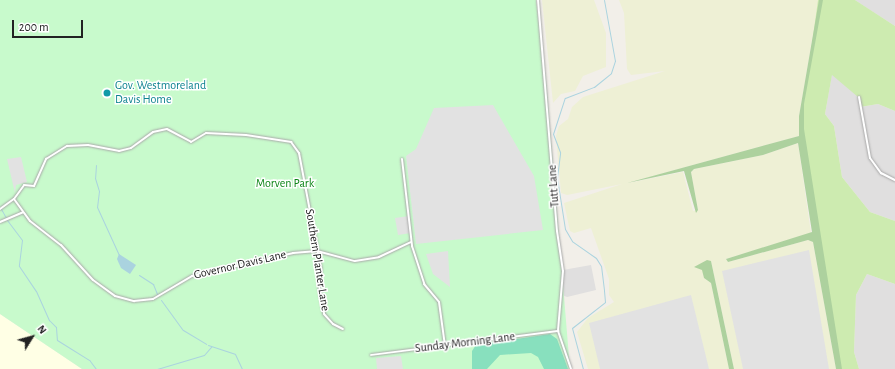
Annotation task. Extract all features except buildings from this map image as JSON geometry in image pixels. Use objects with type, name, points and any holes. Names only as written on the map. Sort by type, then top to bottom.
[{"type":"street","name":"Tutt Lane","points":[[538,0],[557,231],[563,271],[558,330],[571,369]]},
{"type":"street","points":[[858,97],[870,158],[881,173],[895,180]]},
{"type":"street","name":"Southern Planter Lane","points":[[1,208],[14,199],[24,185],[34,186],[46,159],[67,146],[88,145],[119,151],[131,148],[154,132],[168,129],[191,142],[206,133],[246,135],[291,142],[299,153],[317,251],[324,314],[333,324],[343,329]]},
{"type":"street","points":[[402,159],[411,242],[424,284],[439,302],[445,346]]},
{"type":"street","name":"Governor Davis Lane","points":[[14,199],[37,228],[61,245],[93,280],[115,296],[134,301],[153,299],[192,276],[293,253],[317,251],[355,261],[379,257],[411,242]]},
{"type":"street","points":[[0,222],[23,212]]},
{"type":"street","name":"Sunday Morning Lane","points":[[371,355],[558,330]]},
{"type":"shaded area","points":[[542,0],[594,0],[606,33],[606,67],[583,76],[575,91],[561,94],[553,103]]},
{"type":"shaded area","points":[[619,0],[819,0],[799,116],[799,136],[628,183],[683,172],[693,211],[698,210],[691,172],[694,169],[763,155],[798,143],[811,233],[726,259],[728,262],[808,240],[813,242],[836,369],[734,369],[711,261],[703,270],[704,278],[711,283],[729,369],[588,369],[577,332],[588,318],[614,302],[609,295],[609,279],[591,228],[574,233],[570,231],[564,203],[622,184],[567,195],[561,193],[556,136],[559,126],[568,119],[572,107],[583,97],[665,71],[631,75],[627,69],[624,13]]},
{"type":"shaded area","points":[[855,0],[895,0],[895,26],[867,8]]},
{"type":"shaded area","points":[[832,74],[859,97],[860,107],[878,104],[895,111],[895,221],[870,212],[842,177],[834,126],[825,114]]},
{"type":"shaded area","points":[[493,105],[534,176],[543,230],[416,244],[406,156],[416,149],[434,108]]},
{"type":"shaded area","points":[[21,157],[27,182],[16,185],[15,193],[7,159]]},
{"type":"shaded area","points":[[409,216],[411,233],[398,235],[395,218]]},
{"type":"shaded area","points":[[809,250],[829,369],[743,369],[722,271]]},
{"type":"shaded area","points":[[448,251],[450,287],[433,274],[426,254]]},
{"type":"shaded area","points":[[591,265],[596,290],[567,297],[562,295],[563,270]]},
{"type":"shaded area","points":[[867,274],[895,284],[895,369],[859,369],[854,352],[856,295]]},
{"type":"shaded area","points":[[691,295],[709,369],[600,369],[589,323]]},
{"type":"shaded area","points":[[0,314],[82,369],[0,369]]},
{"type":"shaded area","points":[[401,356],[403,369],[377,369],[376,358]]},
{"type":"green space","name":"Morven Park","points":[[0,0],[536,0],[546,80],[570,369],[82,369],[0,314]]},
{"type":"green space","points":[[818,0],[855,0],[895,26],[895,111],[878,104],[860,107],[858,97],[832,75],[825,114],[834,126],[842,177],[870,212],[895,221],[895,284],[867,274],[856,295],[854,352],[859,369],[839,369],[801,123]]},
{"type":"green space","points":[[819,0],[823,0],[804,104],[804,129],[842,369],[836,369],[813,242],[808,240],[728,262],[726,259],[812,232],[798,143],[763,155],[694,169],[691,172],[698,210],[696,213],[684,171],[627,183],[799,136],[799,116]]},
{"type":"green space","points":[[707,260],[711,261],[734,369],[729,369],[711,283],[704,278],[702,270],[694,267]]},
{"type":"green space","points":[[550,334],[557,339],[568,369],[544,369],[538,357],[531,353],[500,355],[487,369],[472,369],[472,351],[476,345]]},
{"type":"water","points":[[119,254],[136,265],[130,274],[121,268],[117,259]]},
{"type":"waterway","points":[[583,369],[572,328],[605,302],[601,266],[596,258],[572,241],[565,229],[557,178],[560,152],[553,134],[565,98],[594,87],[611,73],[615,61],[604,0]]},
{"type":"waterway","points":[[96,165],[95,178],[99,191],[97,207],[119,255]]},
{"type":"waterway","points":[[0,207],[6,218]]},
{"type":"waterway","points":[[7,220],[22,240],[19,266],[36,291],[49,320],[56,327],[57,340],[90,361],[96,369]]},
{"type":"waterway","points":[[139,275],[153,284],[157,294]]},
{"type":"waterway","points":[[161,300],[183,330],[206,344]]},
{"type":"waterway","points":[[208,345],[235,354],[242,369]]},
{"type":"waterway","points":[[157,369],[204,355],[211,347]]},
{"type":"place","name":"Gov. Westmoreland Davis Home","points":[[107,93]]}]
